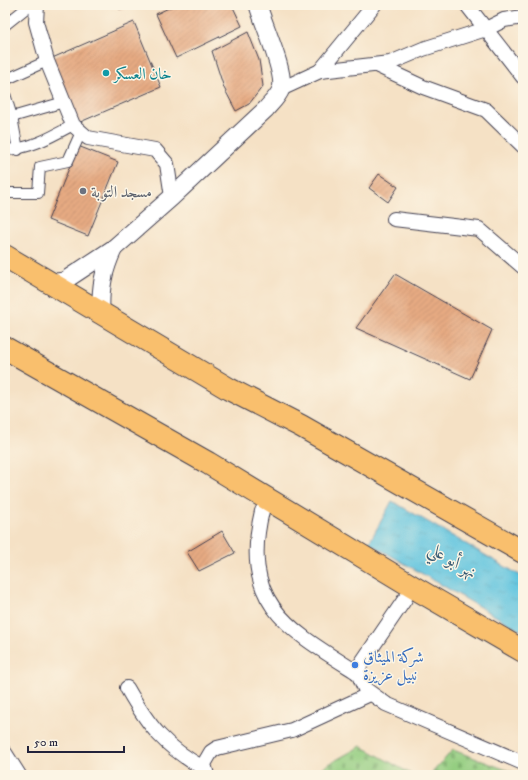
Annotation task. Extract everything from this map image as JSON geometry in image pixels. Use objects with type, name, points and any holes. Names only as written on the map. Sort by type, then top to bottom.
[{"type":"main road","points":[[5,256],[229,389],[320,437],[523,552]]},
{"type":"main road","points":[[5,348],[208,463],[413,587],[523,651]]},
{"type":"main road","points":[[5,364],[262,511],[405,599],[523,667]]},
{"type":"street","points":[[5,25],[30,5]]},
{"type":"street","points":[[37,5],[36,22],[47,61],[64,102],[77,128],[88,138],[155,150],[167,164],[172,197]]},
{"type":"street","points":[[258,5],[281,71],[280,89]]},
{"type":"street","points":[[320,71],[374,5]]},
{"type":"street","points":[[467,5],[523,77]]},
{"type":"street","points":[[50,283],[64,281],[114,248],[172,197],[266,109],[280,89],[320,71],[378,66],[390,63],[423,49],[486,29],[504,20],[523,16]]},
{"type":"street","points":[[5,80],[47,61]]},
{"type":"street","points":[[378,66],[423,87],[486,110],[497,119],[523,146]]},
{"type":"street","points":[[5,94],[18,150]]},
{"type":"street","points":[[9,116],[64,102]]},
{"type":"street","points":[[5,150],[18,150],[77,128]]},
{"type":"street","points":[[5,193],[38,193],[40,167],[68,161],[77,128]]},
{"type":"street","points":[[394,219],[479,229],[523,267]]},
{"type":"street","points":[[101,314],[102,278],[114,248]]},
{"type":"street","points":[[262,511],[256,545],[257,564],[261,585],[286,623],[307,640],[358,673],[365,689],[386,704],[522,761]]},
{"type":"street","points":[[358,673],[360,666],[370,649],[405,599]]},
{"type":"street","points":[[127,688],[146,721],[156,733],[176,752],[206,772]]},
{"type":"street","points":[[206,772],[204,764],[211,752],[217,748],[292,730],[370,694]]},
{"type":"street","points":[[5,753],[19,775]]},
{"type":"green space","points":[[361,746],[413,775],[323,775],[320,769]]},
{"type":"green space","points":[[453,750],[520,775],[430,775]]},
{"type":"water","name":"نهر أبو علي","points":[[392,501],[523,577],[523,632],[369,543]]},
{"type":"building","points":[[118,5],[139,5],[139,6],[119,9]]},
{"type":"building","name":"خان العسكر","points":[[175,5],[232,5],[242,26],[176,58],[156,14]]},
{"type":"building","name":"خان العسكر","points":[[134,22],[161,87],[78,123],[50,59]]},
{"type":"building","points":[[248,32],[259,60],[263,86],[249,104],[236,111],[224,88],[212,51]]},
{"type":"building","name":"مسجد التوبة","points":[[78,146],[118,162],[88,236],[48,220]]},
{"type":"building","points":[[379,174],[398,187],[388,202],[369,188]]},
{"type":"building","points":[[395,274],[492,330],[470,379],[356,328]]},
{"type":"building","points":[[222,531],[235,553],[199,571],[187,552]]},
{"type":"place","name":"خان العسكر","points":[[106,73]]},
{"type":"place","name":"مسجد التوبة","points":[[83,191]]},
{"type":"place","name":"شركة الميثاق نبيل عزيزة","points":[[355,665]]}]
